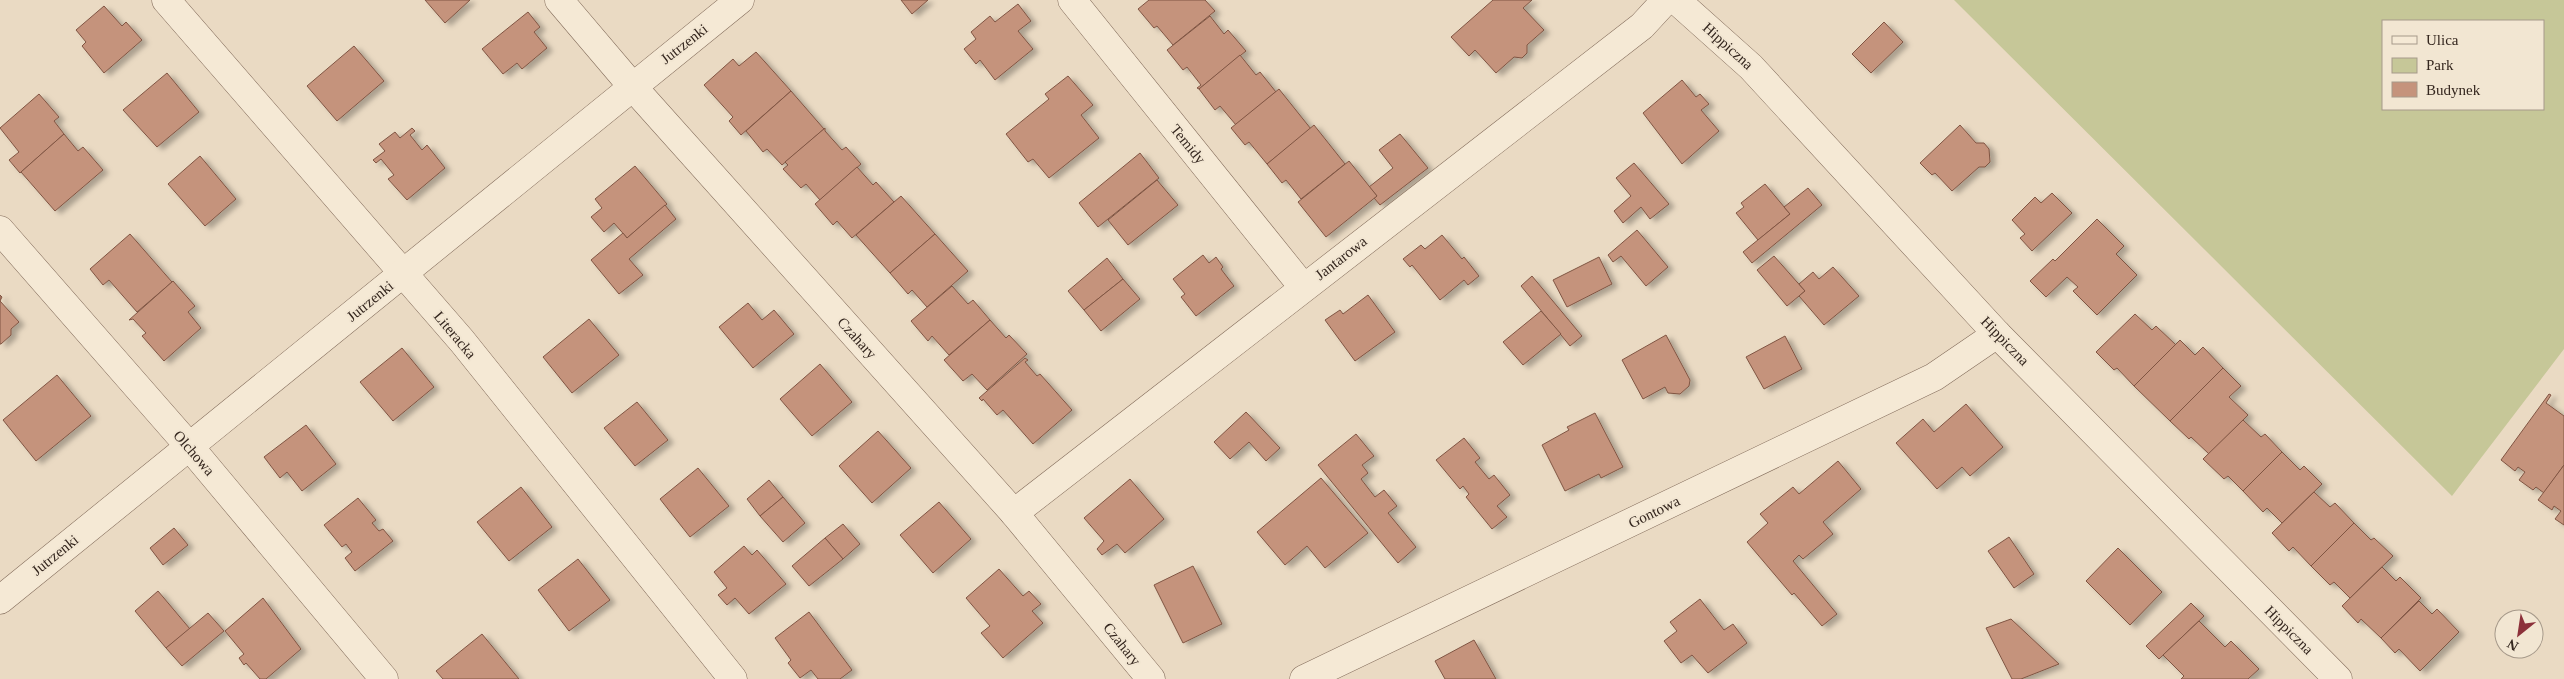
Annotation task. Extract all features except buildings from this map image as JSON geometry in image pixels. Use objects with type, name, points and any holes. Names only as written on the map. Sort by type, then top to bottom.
[{"type":"street","name":"Literacka","points":[[166,0],[462,341],[733,679]]},
{"type":"street","name":"Czahary","points":[[559,0],[632,86],[1014,513],[1151,679]]},
{"type":"street","name":"Jutrzenki","points":[[0,600],[740,0]]},
{"type":"street","name":"Temidy","points":[[1072,0],[1303,287]]},
{"type":"street","name":"Jantarowa","points":[[1014,513],[1642,26],[1666,0]]},
{"type":"street","name":"Hippiczna","points":[[1676,0],[1751,67],[1997,334],[2334,678]]},
{"type":"street","name":"Olchowa","points":[[0,230],[189,446],[384,679]]},
{"type":"street","name":"Gontowa","points":[[1304,679],[1934,377],[1997,334]]},
{"type":"green space","points":[[1954,0],[2564,0],[2564,349],[2452,496]]}]
